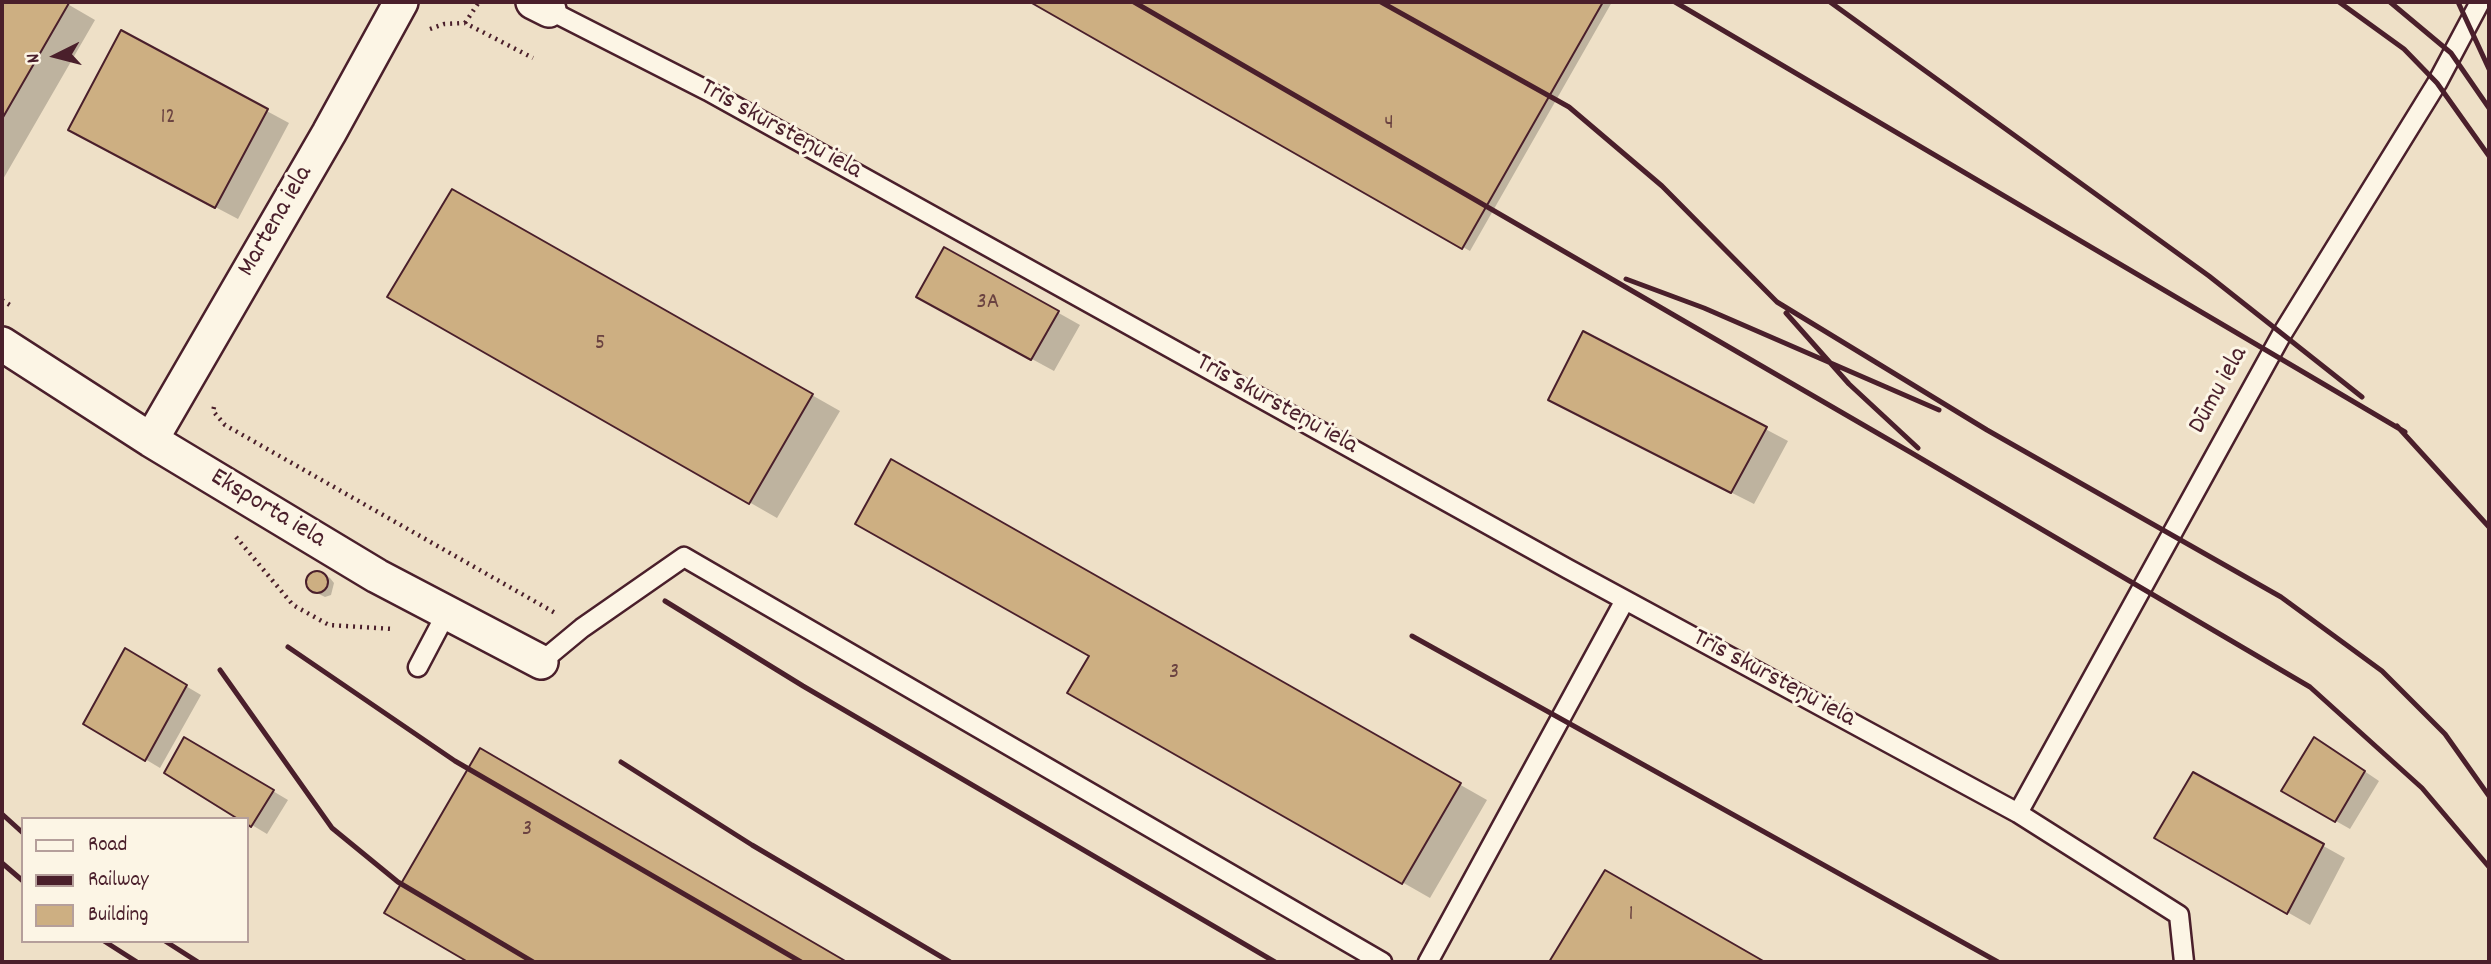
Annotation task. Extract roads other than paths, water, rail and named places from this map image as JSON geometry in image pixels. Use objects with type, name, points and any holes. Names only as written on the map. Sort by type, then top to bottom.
[{"type":"street","name":"Martena iela","points":[[151,440],[329,133],[401,2]]},
{"type":"street","name":"Eksporta iela","points":[[2,344],[151,440],[377,576],[541,662]]},
{"type":"lane","name":"Dūmu iela","points":[[2018,813],[2282,334],[2437,83],[2480,2]]},
{"type":"lane","name":"Trīs skursteņu iela","points":[[541,6],[720,97],[1625,600],[2018,813],[2179,915],[2184,962]]},
{"type":"lane","points":[[541,662],[582,628],[684,557],[1382,962]]},
{"type":"lane","points":[[1427,962],[1625,600]]},
{"type":"lane","points":[[418,667],[447,612]]},
{"type":"railway","points":[[1134,2],[2310,687],[2422,788],[2489,867]]},
{"type":"railway","points":[[1381,2],[1569,107],[1662,186],[1777,302],[1987,430],[2281,597],[2382,671],[2445,734],[2489,796]]},
{"type":"railway","points":[[1675,2],[2405,432]]},
{"type":"railway","points":[[1830,2],[2209,276],[2362,397]]},
{"type":"railway","points":[[2339,2],[2404,49],[2437,83],[2489,156]]},
{"type":"railway","points":[[2390,2],[2451,53],[2489,108]]},
{"type":"railway","points":[[2458,2],[2489,69]]},
{"type":"railway","points":[[1626,279],[1704,308],[1939,410]]},
{"type":"railway","points":[[1786,313],[1849,384],[1918,448]]},
{"type":"railway","points":[[2397,426],[2489,527]]},
{"type":"railway","points":[[665,601],[803,686],[1275,962]]},
{"type":"railway","points":[[1412,636],[1998,962]]},
{"type":"railway","points":[[288,647],[455,761],[801,962]]},
{"type":"railway","points":[[220,670],[332,828],[398,882],[533,962]]},
{"type":"railway","points":[[621,762],[752,845],[950,962]]},
{"type":"railway","points":[[2,814],[21,831]]},
{"type":"railway","points":[[2,863],[21,879]]},
{"type":"railway","points":[[107,943],[137,962]]},
{"type":"railway","points":[[168,943],[198,962]]}]
